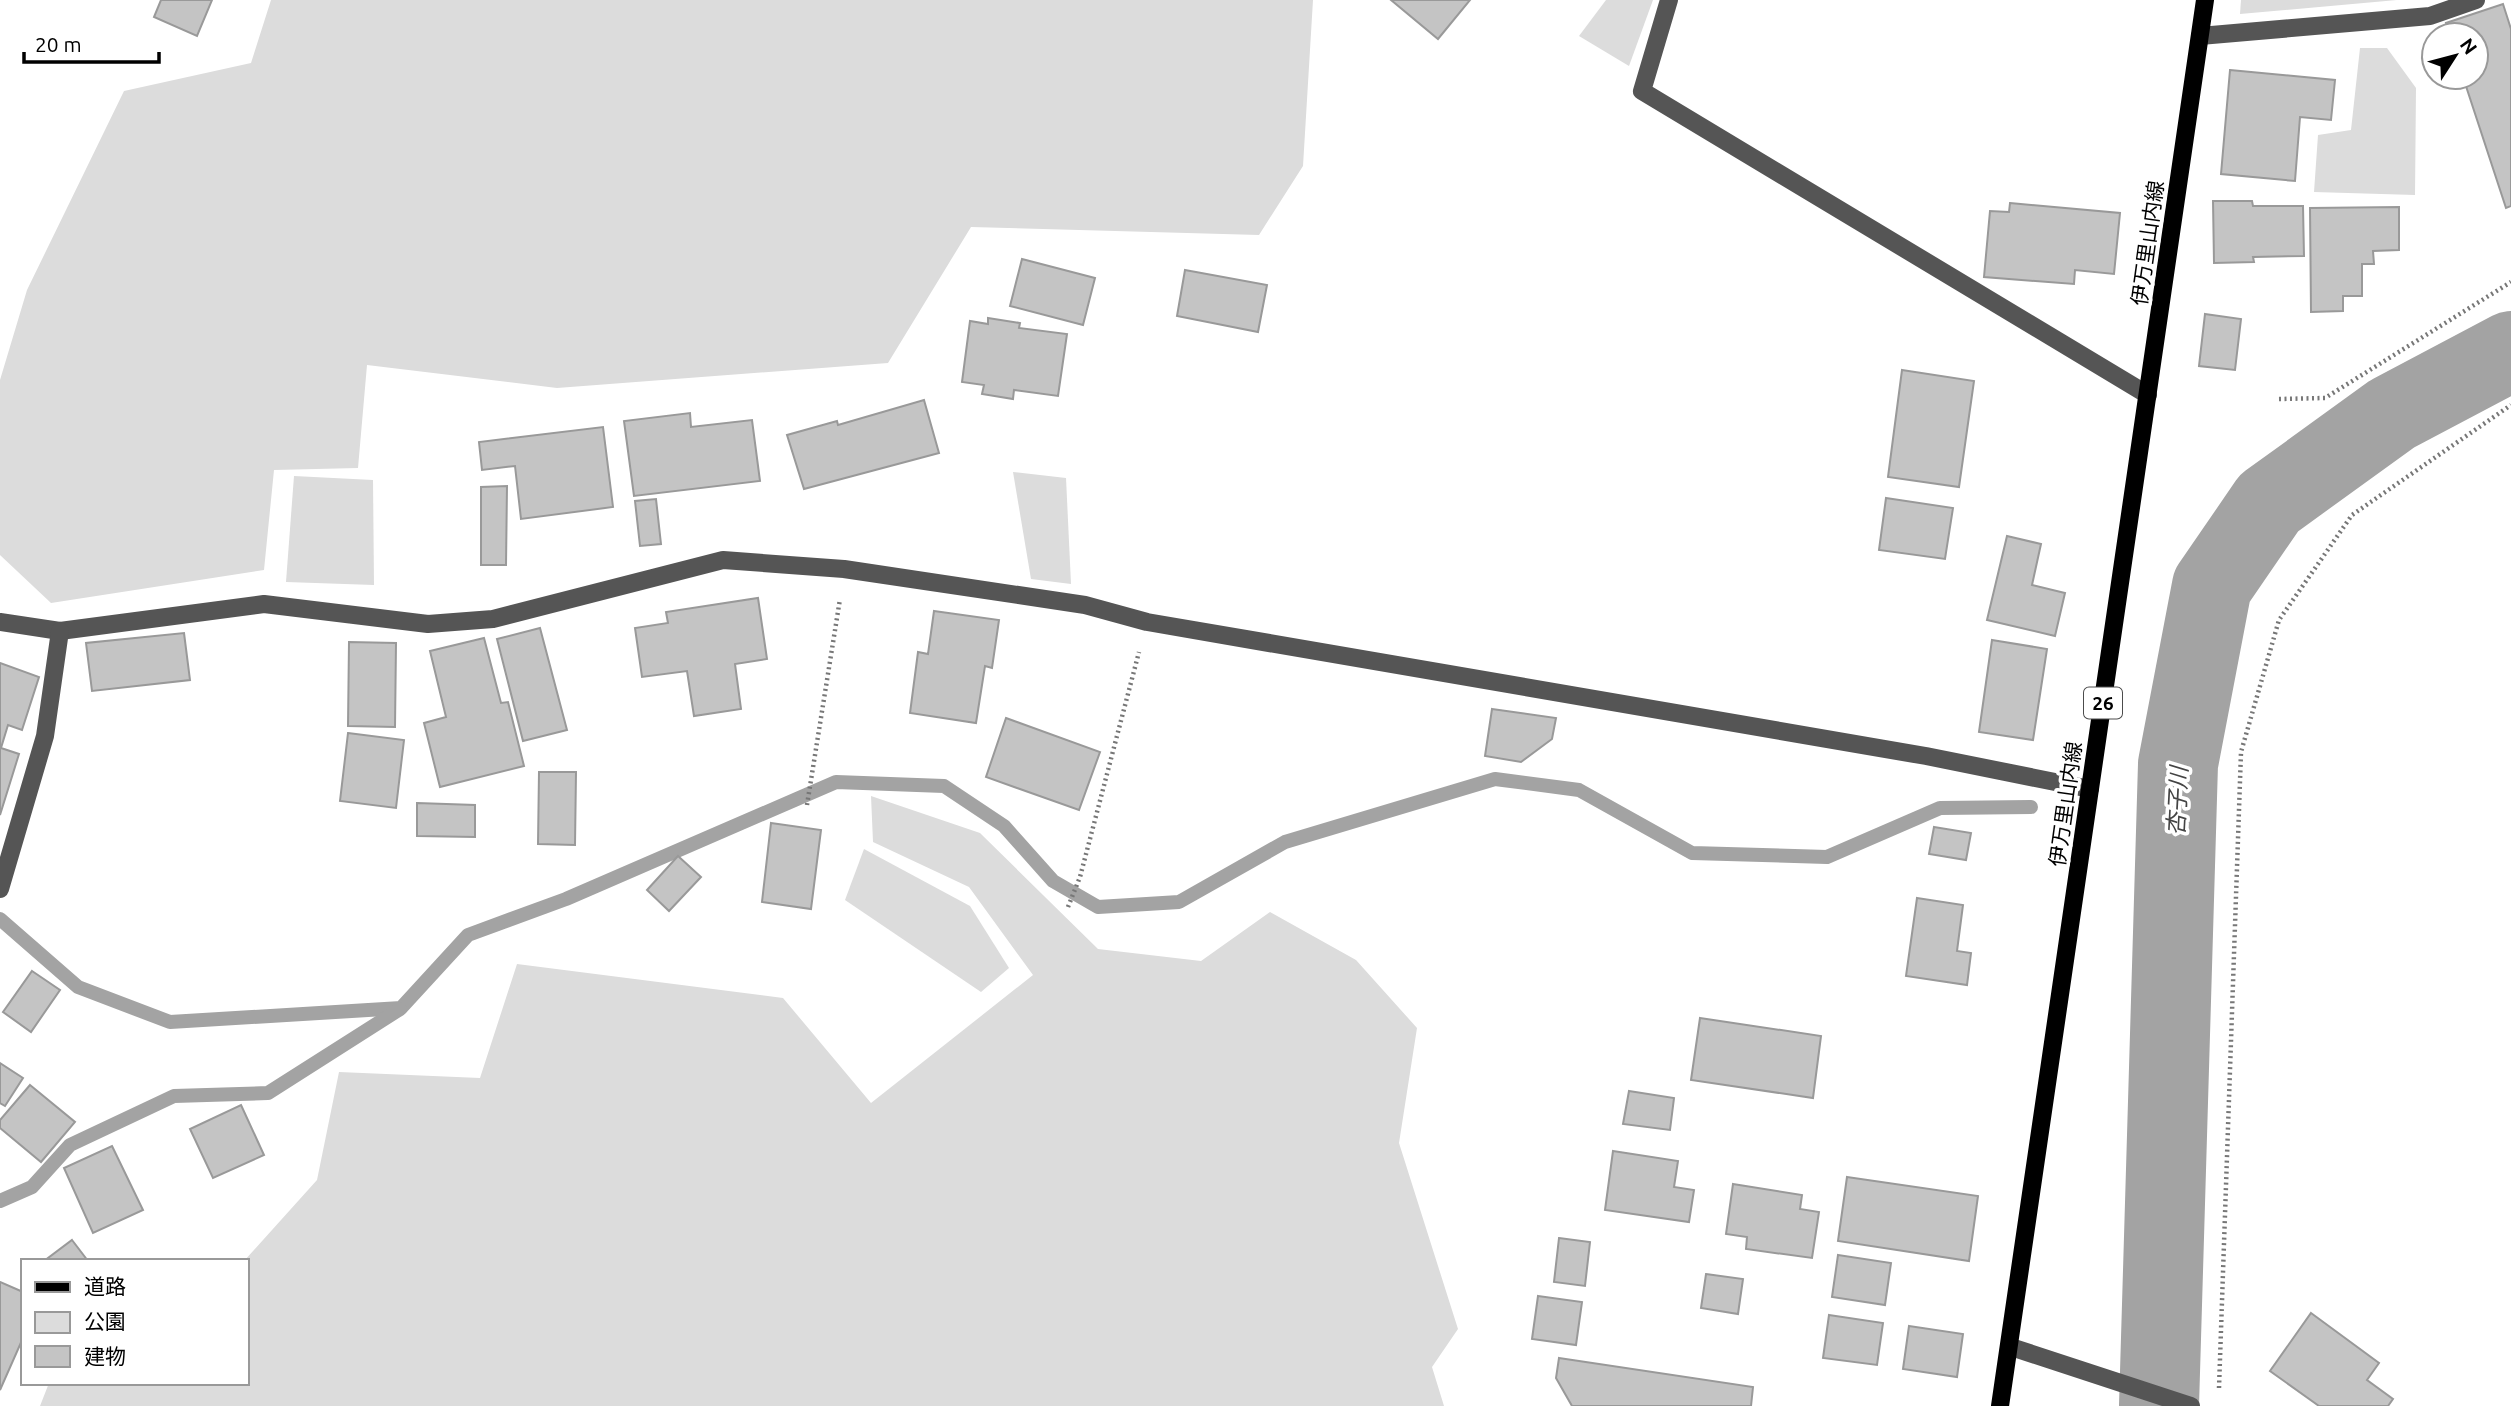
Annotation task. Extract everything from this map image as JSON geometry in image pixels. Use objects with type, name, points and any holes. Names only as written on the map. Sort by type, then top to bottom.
[{"type":"main road","name":"伊万里山内線","points":[[2000,1406],[2011,1347],[2205,0]]},
{"type":"street","points":[[1669,0],[1642,91],[2148,395]]},
{"type":"street","points":[[2200,36],[2430,16],[2476,0]]},
{"type":"street","points":[[0,622],[60,631],[264,604],[428,624],[493,619],[723,560],[844,569],[1085,605],[1147,622],[1926,756],[2090,789]]},
{"type":"street","points":[[1,886],[45,736],[60,631]]},
{"type":"street","points":[[2011,1347],[2190,1406]]},
{"type":"path","points":[[2279,399],[2325,398],[2511,282]]},
{"type":"path","points":[[2218,1392],[2241,752],[2279,620],[2352,515],[2511,405]]},
{"type":"path","points":[[807,806],[844,569]]},
{"type":"path","points":[[1068,907],[1080,877],[1147,622]]},
{"type":"green space","points":[[271,0],[1313,0],[1303,166],[1259,235],[971,227],[888,363],[557,388],[367,365],[358,468],[274,470],[264,570],[51,603],[0,555],[0,380],[27,290],[124,91],[251,63]]},
{"type":"green space","points":[[1606,0],[1653,0],[1629,66],[1579,36]]},
{"type":"green space","points":[[2241,0],[2397,0],[2240,14]]},
{"type":"green space","points":[[2360,48],[2387,48],[2416,88],[2415,195],[2314,192],[2318,135],[2351,130]]},
{"type":"green space","points":[[1013,472],[1066,478],[1071,584],[1031,579]]},
{"type":"green space","points":[[294,476],[373,480],[374,585],[286,582]]},
{"type":"green space","points":[[871,796],[980,833],[1098,949],[1201,961],[1270,912],[1356,960],[1417,1028],[1399,1143],[1458,1329],[1432,1367],[1444,1406],[40,1406],[48,1385],[248,1385],[248,1259],[246,1259],[317,1180],[339,1072],[480,1078],[517,964],[783,998],[871,1103],[1033,975],[969,887],[873,842]]},
{"type":"green space","points":[[864,849],[970,906],[1009,968],[981,992],[845,900]]},
{"type":"building","points":[[161,0],[212,0],[197,36],[154,17]]},
{"type":"building","points":[[1391,0],[1470,0],[1438,39]]},
{"type":"building","points":[[2503,4],[2511,29],[2511,206],[2506,208],[2468,91],[2490,91],[2490,21],[2452,21]]},
{"type":"building","points":[[2230,70],[2335,80],[2331,120],[2300,117],[2295,181],[2221,174]]},
{"type":"building","points":[[2213,201],[2252,201],[2253,206],[2303,206],[2304,256],[2253,257],[2254,262],[2214,263]]},
{"type":"building","points":[[2010,203],[2120,213],[2114,274],[2075,270],[2074,284],[1984,277],[1990,211],[2009,212]]},
{"type":"building","points":[[2399,207],[2399,250],[2373,251],[2374,264],[2362,264],[2362,296],[2343,296],[2343,311],[2311,312],[2310,208]]},
{"type":"building","points":[[1022,259],[1095,278],[1083,325],[1010,306]]},
{"type":"building","points":[[1185,270],[1267,285],[1258,332],[1177,316]]},
{"type":"building","points":[[2205,314],[2241,319],[2235,370],[2199,366]]},
{"type":"building","points":[[988,318],[1020,323],[1019,328],[1067,334],[1058,396],[1014,390],[1013,399],[982,394],[984,385],[962,382],[970,321],[988,324]]},
{"type":"building","points":[[1902,370],[1974,381],[1959,487],[1888,477]]},
{"type":"building","points":[[924,400],[939,453],[804,489],[787,435],[837,421],[838,425]]},
{"type":"building","points":[[690,413],[691,427],[752,420],[760,481],[634,496],[624,421]]},
{"type":"building","points":[[603,427],[613,507],[521,519],[515,466],[482,470],[479,442]]},
{"type":"building","points":[[507,486],[506,565],[481,565],[481,487]]},
{"type":"building","points":[[1886,498],[1953,508],[1945,559],[1879,550]]},
{"type":"building","points":[[656,499],[661,544],[640,546],[635,501]]},
{"type":"building","points":[[2007,536],[2041,544],[2032,585],[2065,593],[2055,636],[1987,620]]},
{"type":"building","points":[[758,598],[767,659],[735,664],[741,709],[694,716],[687,671],[642,677],[635,628],[668,623],[666,612]]},
{"type":"building","points":[[934,611],[999,620],[992,668],[985,666],[976,723],[910,713],[918,652],[928,654]]},
{"type":"building","points":[[540,628],[567,730],[523,741],[497,639]]},
{"type":"building","points":[[184,633],[190,680],[92,691],[86,643]]},
{"type":"building","points":[[484,638],[501,703],[508,702],[524,766],[440,787],[424,723],[446,717],[430,651]]},
{"type":"building","points":[[1992,640],[2047,649],[2033,740],[1979,732]]},
{"type":"building","points":[[349,642],[396,643],[395,727],[348,726]]},
{"type":"building","points":[[0,663],[39,677],[22,730],[8,725],[1,748],[19,754],[0,815]]},
{"type":"building","points":[[1492,709],[1556,718],[1552,739],[1521,762],[1485,756]]},
{"type":"building","points":[[1006,718],[1100,752],[1079,810],[986,777]]},
{"type":"building","points":[[348,733],[404,740],[396,808],[340,801]]},
{"type":"building","points":[[539,772],[576,772],[575,845],[538,844]]},
{"type":"building","points":[[417,803],[475,805],[475,837],[417,836]]},
{"type":"building","points":[[771,823],[821,830],[811,909],[762,902]]},
{"type":"building","points":[[1934,827],[1971,833],[1966,860],[1929,854]]},
{"type":"building","points":[[678,856],[701,877],[669,911],[647,890]]},
{"type":"building","points":[[1917,898],[1963,905],[1957,951],[1971,953],[1967,985],[1906,976]]},
{"type":"building","points":[[32,971],[60,990],[31,1032],[3,1012]]},
{"type":"building","points":[[1700,1018],[1821,1036],[1813,1098],[1691,1080]]},
{"type":"building","points":[[0,1063],[23,1078],[5,1106],[0,1103]]},
{"type":"building","points":[[30,1085],[75,1122],[41,1162],[0,1128],[0,1120]]},
{"type":"building","points":[[1629,1091],[1674,1098],[1670,1130],[1623,1124]]},
{"type":"building","points":[[241,1105],[264,1155],[213,1178],[190,1129]]},
{"type":"building","points":[[112,1146],[143,1210],[93,1233],[64,1168]]},
{"type":"building","points":[[1613,1151],[1678,1161],[1674,1187],[1694,1190],[1689,1222],[1605,1210]]},
{"type":"building","points":[[1847,1177],[1978,1196],[1969,1261],[1838,1241]]},
{"type":"building","points":[[1733,1184],[1802,1195],[1800,1209],[1819,1212],[1812,1258],[1746,1249],[1747,1237],[1726,1234]]},
{"type":"building","points":[[1559,1238],[1590,1242],[1585,1286],[1554,1282]]},
{"type":"building","points":[[72,1240],[86,1259],[47,1259]]},
{"type":"building","points":[[1838,1255],[1891,1263],[1885,1305],[1832,1297]]},
{"type":"building","points":[[1706,1274],[1743,1279],[1738,1314],[1701,1308]]},
{"type":"building","points":[[0,1282],[21,1291],[21,1343],[0,1390]]},
{"type":"building","points":[[1538,1296],[1582,1302],[1576,1345],[1532,1339]]},
{"type":"building","points":[[2311,1313],[2379,1363],[2367,1380],[2393,1399],[2388,1406],[2319,1406],[2270,1371]]},
{"type":"building","points":[[1829,1315],[1883,1323],[1877,1365],[1823,1358]]},
{"type":"building","points":[[1909,1326],[1963,1334],[1957,1377],[1903,1369]]},
{"type":"building","points":[[1559,1358],[1753,1387],[1751,1406],[1572,1406],[1556,1378]]},
{"type":"waterway","name":"杏子川","points":[[2159,1406],[2178,764],[2212,586],[2269,503],[2392,414],[2511,351]]},
{"type":"waterway","points":[[0,919],[78,987],[170,1022],[401,1008],[468,935],[566,899],[836,782],[944,786],[1004,826],[1053,881],[1098,907],[1179,902],[1285,842],[1495,779],[1579,790],[1692,853],[1827,857],[1940,808],[2031,807]]},
{"type":"waterway","points":[[0,1201],[32,1187],[70,1145],[174,1096],[268,1093],[400,1009]]}]
